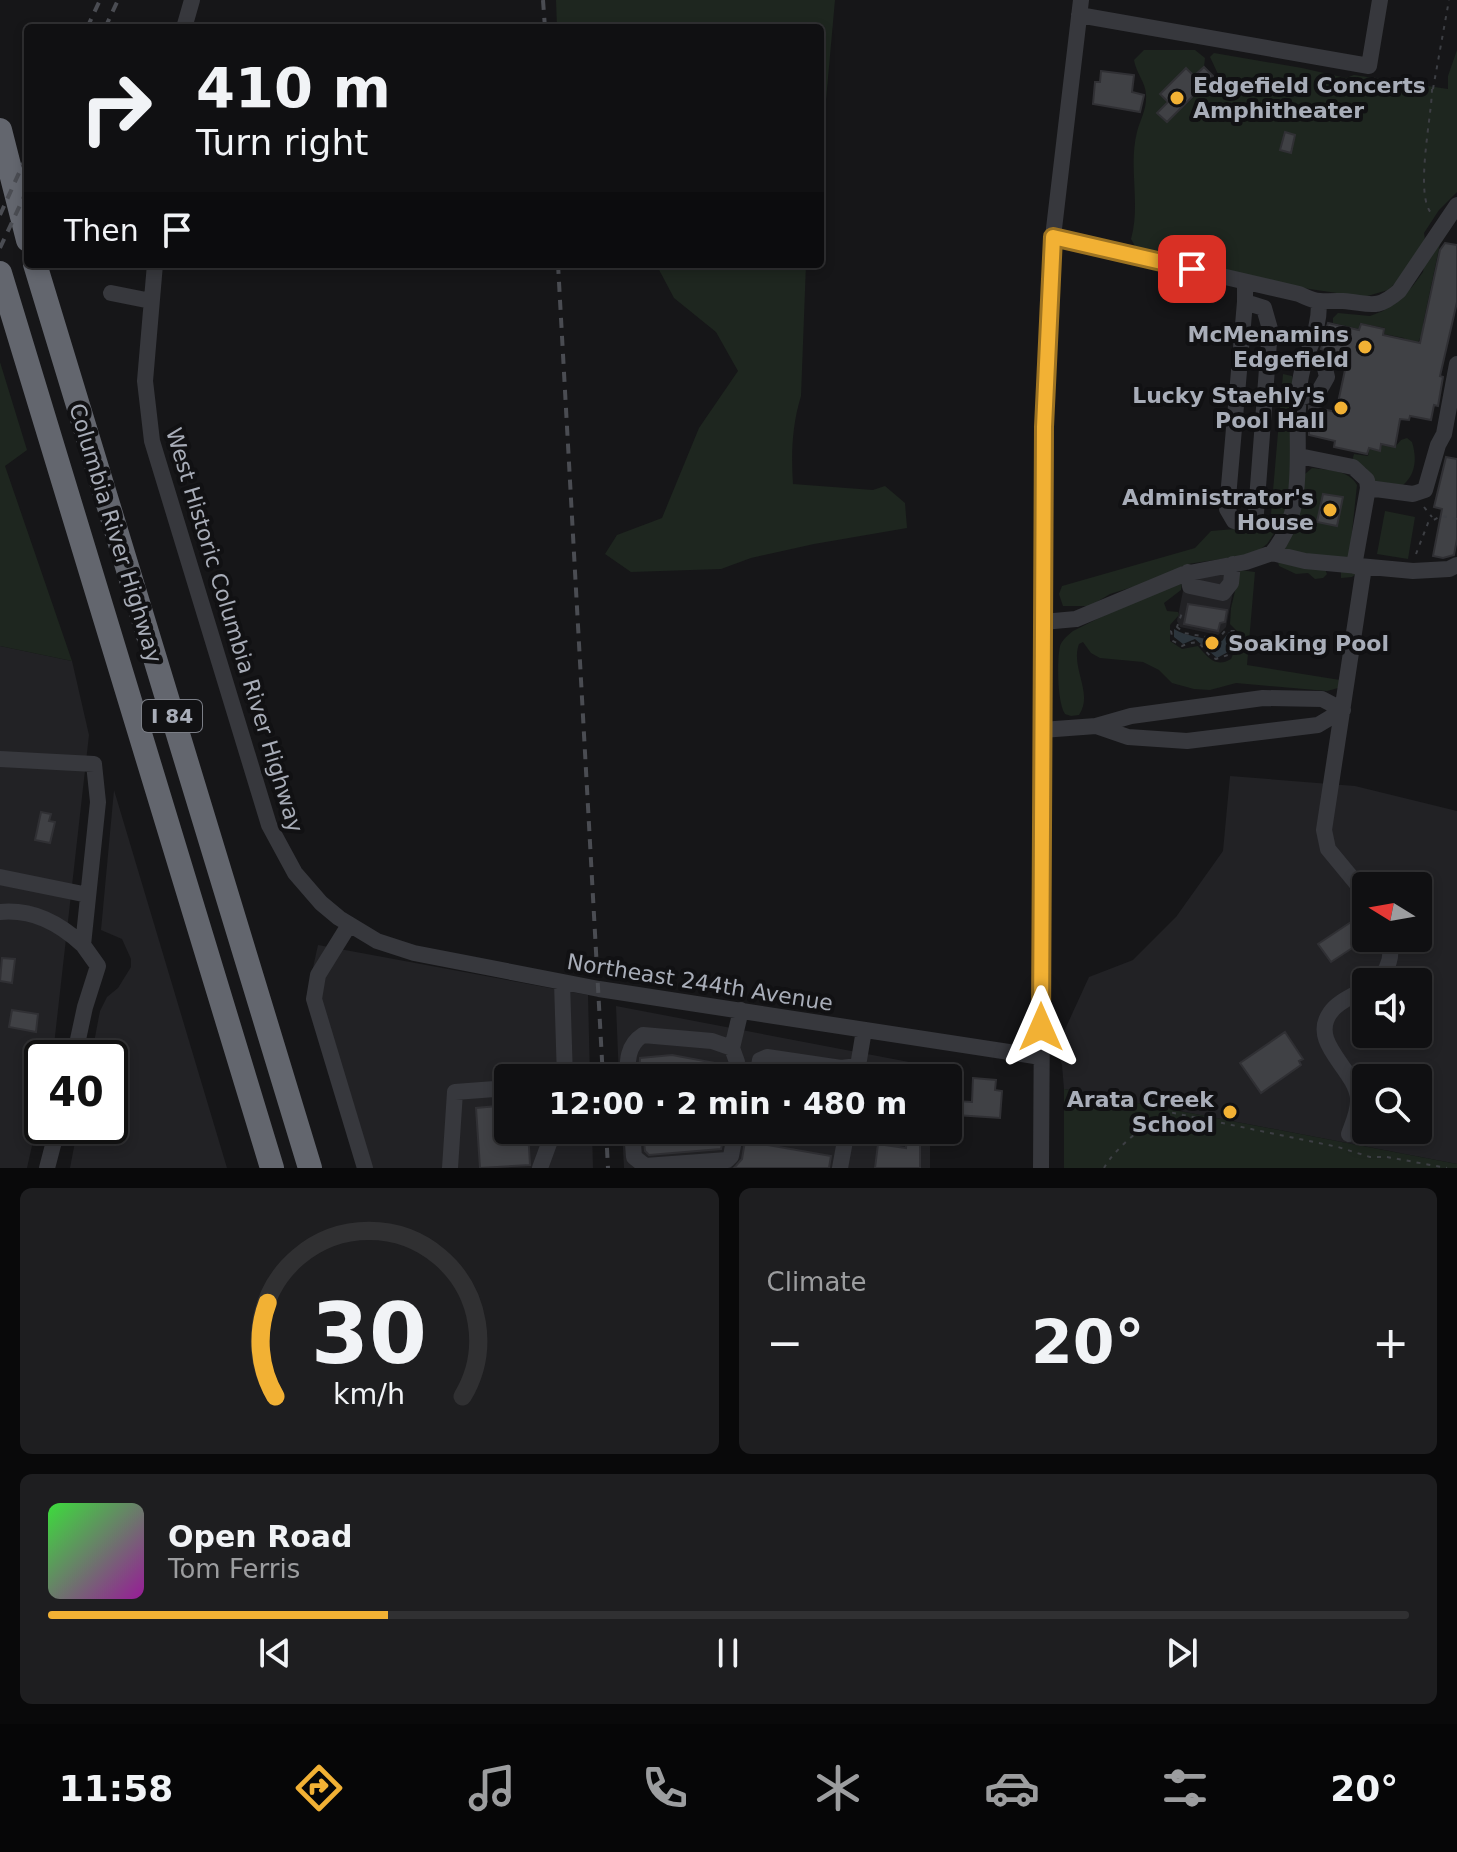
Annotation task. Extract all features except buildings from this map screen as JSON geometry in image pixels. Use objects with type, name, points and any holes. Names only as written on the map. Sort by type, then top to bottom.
[{"type":"highway","points":[[0,130],[24,224]]},
{"type":"highway","name":"Columbia River Highway","points":[[36,268],[310,1168]]},
{"type":"highway","name":"Columbia River Highway","points":[[0,273],[272,1168]]},
{"type":"street","points":[[185,24],[192,0]]},
{"type":"street","points":[[1041,1168],[1044,411],[1053,237],[1080,7],[1369,66],[1380,0]]},
{"type":"street","points":[[1053,237],[1299,294],[1319,304],[1342,301],[1369,306],[1388,300],[1409,278],[1451,217]]},
{"type":"street","name":"West Historic Columbia River Highway","points":[[155,268],[145,381],[152,441],[275,840],[295,873],[321,903],[353,927]]},
{"type":"street","points":[[1245,282],[1227,509],[1234,521],[1242,523],[1251,520],[1256,513],[1270,329],[1264,308],[1245,302]]},
{"type":"street","points":[[111,293],[151,301]]},
{"type":"street","points":[[1272,553],[1290,520],[1298,476],[1301,376],[1319,317],[1319,304]]},
{"type":"street","points":[[1300,398],[1319,391],[1327,377],[1324,364],[1309,355]]},
{"type":"street","points":[[1368,488],[1413,494],[1425,490],[1444,434],[1457,364]]},
{"type":"street","points":[[1299,456],[1353,467],[1367,480],[1343,710],[1324,830],[1328,849],[1352,878]]},
{"type":"street","points":[[1043,622],[1076,619],[1188,572],[1272,553],[1305,561],[1413,571],[1449,569],[1457,565]]},
{"type":"street","points":[[1188,572],[1190,586],[1223,593],[1231,583],[1233,564]]},
{"type":"street","points":[[1042,730],[1096,726],[1131,716],[1263,698],[1322,699],[1343,710]]},
{"type":"street","points":[[1096,726],[1128,737],[1187,741],[1318,725],[1343,710]]},
{"type":"street","points":[[0,759],[94,764],[98,802],[83,945]]},
{"type":"street","points":[[0,877],[88,895]]},
{"type":"street","points":[[0,912],[27,913],[54,922],[83,945],[98,966],[78,1040]]},
{"type":"street","points":[[353,927],[318,975],[314,999],[365,1168]]},
{"type":"street","name":"Northeast 244th Avenue","points":[[353,927],[377,941],[414,953],[562,982],[1041,1057]]},
{"type":"street","points":[[562,982],[565,1064]]},
{"type":"street","points":[[1349,1134],[1356,1113],[1356,1090],[1328,1043],[1325,1029],[1331,1010],[1352,997]]},
{"type":"street","points":[[737,1064],[732,1048],[741,1010]]},
{"type":"street","points":[[858,1064],[864,1030]]},
{"type":"street","points":[[627,1064],[630,1050],[643,1035],[712,1041],[732,1048]]},
{"type":"street","points":[[759,1064],[760,1060],[767,1057],[814,1064]]},
{"type":"street","points":[[450,1168],[455,1092],[494,1089]]},
{"type":"street","points":[[47,1168],[53,1144]]},
{"type":"street","points":[[540,1168],[549,1144]]},
{"type":"street","points":[[633,1144],[634,1157],[645,1166],[727,1160],[733,1144]]},
{"type":"street","points":[[840,1168],[842,1144]]},
{"type":"path","points":[[1449,0],[1432,89],[1432,114],[1424,142],[1424,188],[1428,211],[1451,217]]},
{"type":"path","points":[[1369,66],[1375,80],[1381,83],[1432,89]]},
{"type":"path","points":[[1413,571],[1428,523],[1441,516],[1457,519]]},
{"type":"path","points":[[1183,610],[1177,627],[1171,631],[1173,641],[1182,646],[1196,641]]},
{"type":"path","points":[[1177,627],[1184,633],[1218,639],[1229,630],[1236,633],[1228,655],[1222,659],[1211,657],[1196,641]]},
{"type":"path","points":[[1196,641],[1197,634]]},
{"type":"path","points":[[1104,1168],[1126,1141],[1169,1112],[1338,1147],[1365,1156],[1447,1168]]},
{"type":"shaded area","points":[[556,0],[835,0],[824,122],[824,24],[557,24]]},
{"type":"shaded area","points":[[1144,50],[1195,50],[1205,58],[1204,67],[1158,113],[1167,122],[1218,74],[1210,57],[1214,53],[1346,78],[1354,75],[1448,89],[1448,76],[1457,50],[1457,192],[1439,210],[1424,233],[1425,240],[1400,279],[1388,290],[1364,297],[1296,287],[1144,250],[1135,246],[1131,239],[1135,212],[1135,145],[1146,100],[1146,91],[1134,60]],"holes":[[[1244,77],[1281,80],[1281,92],[1243,90]]]},
{"type":"shaded area","points":[[1440,244],[1423,324],[1430,327],[1427,339],[1420,338],[1417,345],[1409,344],[1404,338],[1384,334],[1385,328],[1360,323],[1359,329],[1333,323],[1338,313],[1370,316],[1383,311],[1412,287],[1423,272],[1425,258]]},
{"type":"shaded area","points":[[658,268],[806,268],[801,396],[793,440],[793,484],[873,490],[885,486],[905,503],[907,528],[814,544],[751,558],[721,569],[631,572],[605,554],[617,535],[662,518],[699,428],[738,371],[716,332],[674,298]]},
{"type":"shaded area","points":[[0,362],[27,450],[5,466],[72,661],[0,646]]},
{"type":"shaded area","points":[[1283,374],[1292,376],[1293,380],[1290,420],[1292,464],[1282,522],[1267,544],[1247,555],[1188,564],[1149,582],[1110,594],[1090,606],[1063,606],[1059,594],[1062,586],[1195,548],[1211,531],[1270,526]]},
{"type":"shaded area","points":[[1407,438],[1412,442],[1415,460],[1411,476],[1403,485],[1373,481],[1366,468],[1352,461],[1354,454],[1368,456],[1369,449],[1380,451],[1382,445],[1395,447]]},
{"type":"shaded area","points":[[1312,468],[1349,476],[1357,485],[1350,551],[1356,574],[1352,577],[1341,578],[1341,569],[1324,567],[1327,574],[1315,579],[1308,573],[1296,574],[1279,566],[1277,558],[1305,474]]},
{"type":"shaded area","points":[[1385,511],[1415,517],[1408,559],[1377,554]]},
{"type":"shaded area","points":[[1238,566],[1226,627],[1218,635],[1180,627],[1177,621],[1186,576]]},
{"type":"shaded area","points":[[1240,570],[1255,572],[1247,665],[1340,680],[1338,688],[1327,691],[1236,683],[1210,690],[1194,689],[1172,683],[1159,670],[1143,662],[1100,658],[1091,653],[1083,642],[1079,644],[1077,662],[1083,707],[1079,715],[1065,714],[1060,700],[1058,671],[1060,646],[1065,638],[1141,597],[1182,582],[1181,590],[1164,603],[1167,611],[1178,612],[1179,615],[1170,625],[1170,641],[1182,649],[1198,646],[1217,662],[1231,659],[1238,632],[1230,624],[1231,608]]},
{"type":"shaded area","name":"Soaking Pool","points":[[1174,629],[1216,643],[1229,632],[1234,635],[1228,652],[1217,658],[1195,639],[1183,644],[1174,637]]},
{"type":"shaded area","points":[[0,646],[72,661],[89,735],[55,1040],[24,1040],[24,1144],[32,1144],[27,1168],[0,1168]]},
{"type":"shaded area","points":[[1230,776],[1355,786],[1457,811],[1457,1164],[1352,1144],[1432,1144],[1432,1064],[1352,1064],[1352,1144],[1064,1089],[1062,1065],[1056,1049],[1089,977],[1133,960],[1176,917],[1223,851]]},
{"type":"shaded area","points":[[114,790],[227,1168],[70,1168],[75,1144],[128,1144],[128,1040],[94,1040],[100,1011],[131,967],[131,959],[122,939],[101,930]]},
{"type":"shaded area","points":[[318,945],[588,995],[590,1064],[494,1064],[494,1144],[592,1144],[593,1168],[365,1168],[306,999]]},
{"type":"shaded area","points":[[616,1006],[920,1064],[618,1064]]},
{"type":"shaded area","points":[[1064,1089],[1457,1164],[1457,1168],[1064,1168]]},
{"type":"shaded area","points":[[623,1144],[930,1144],[930,1168],[624,1168]]},
{"type":"railway","points":[[89,24],[100,0]]},
{"type":"railway","points":[[107,24],[118,0]]},
{"type":"railway","points":[[543,0],[545,24]]},
{"type":"railway","points":[[0,215],[24,162]]},
{"type":"railway","points":[[0,248],[24,197]]},
{"type":"railway","points":[[558,268],[602,1064]]},
{"type":"railway","points":[[607,1144],[608,1168]]},
{"type":"place","name":"Edgefield Concerts Amphitheater","points":[[1177,98]]},
{"type":"place","name":"McMenamins Edgefield","points":[[1365,347]]},
{"type":"place","name":"Lucky Staehly's Pool Hall","points":[[1341,408]]},
{"type":"place","name":"Administrator's House","points":[[1330,510]]},
{"type":"place","name":"Soaking Pool","points":[[1212,643]]},
{"type":"place","name":"Arata Creek School","points":[[1230,1112]]},
{"type":"route","points":[[1041,1027],[1044,427],[1053,237],[1192,269]]}]
